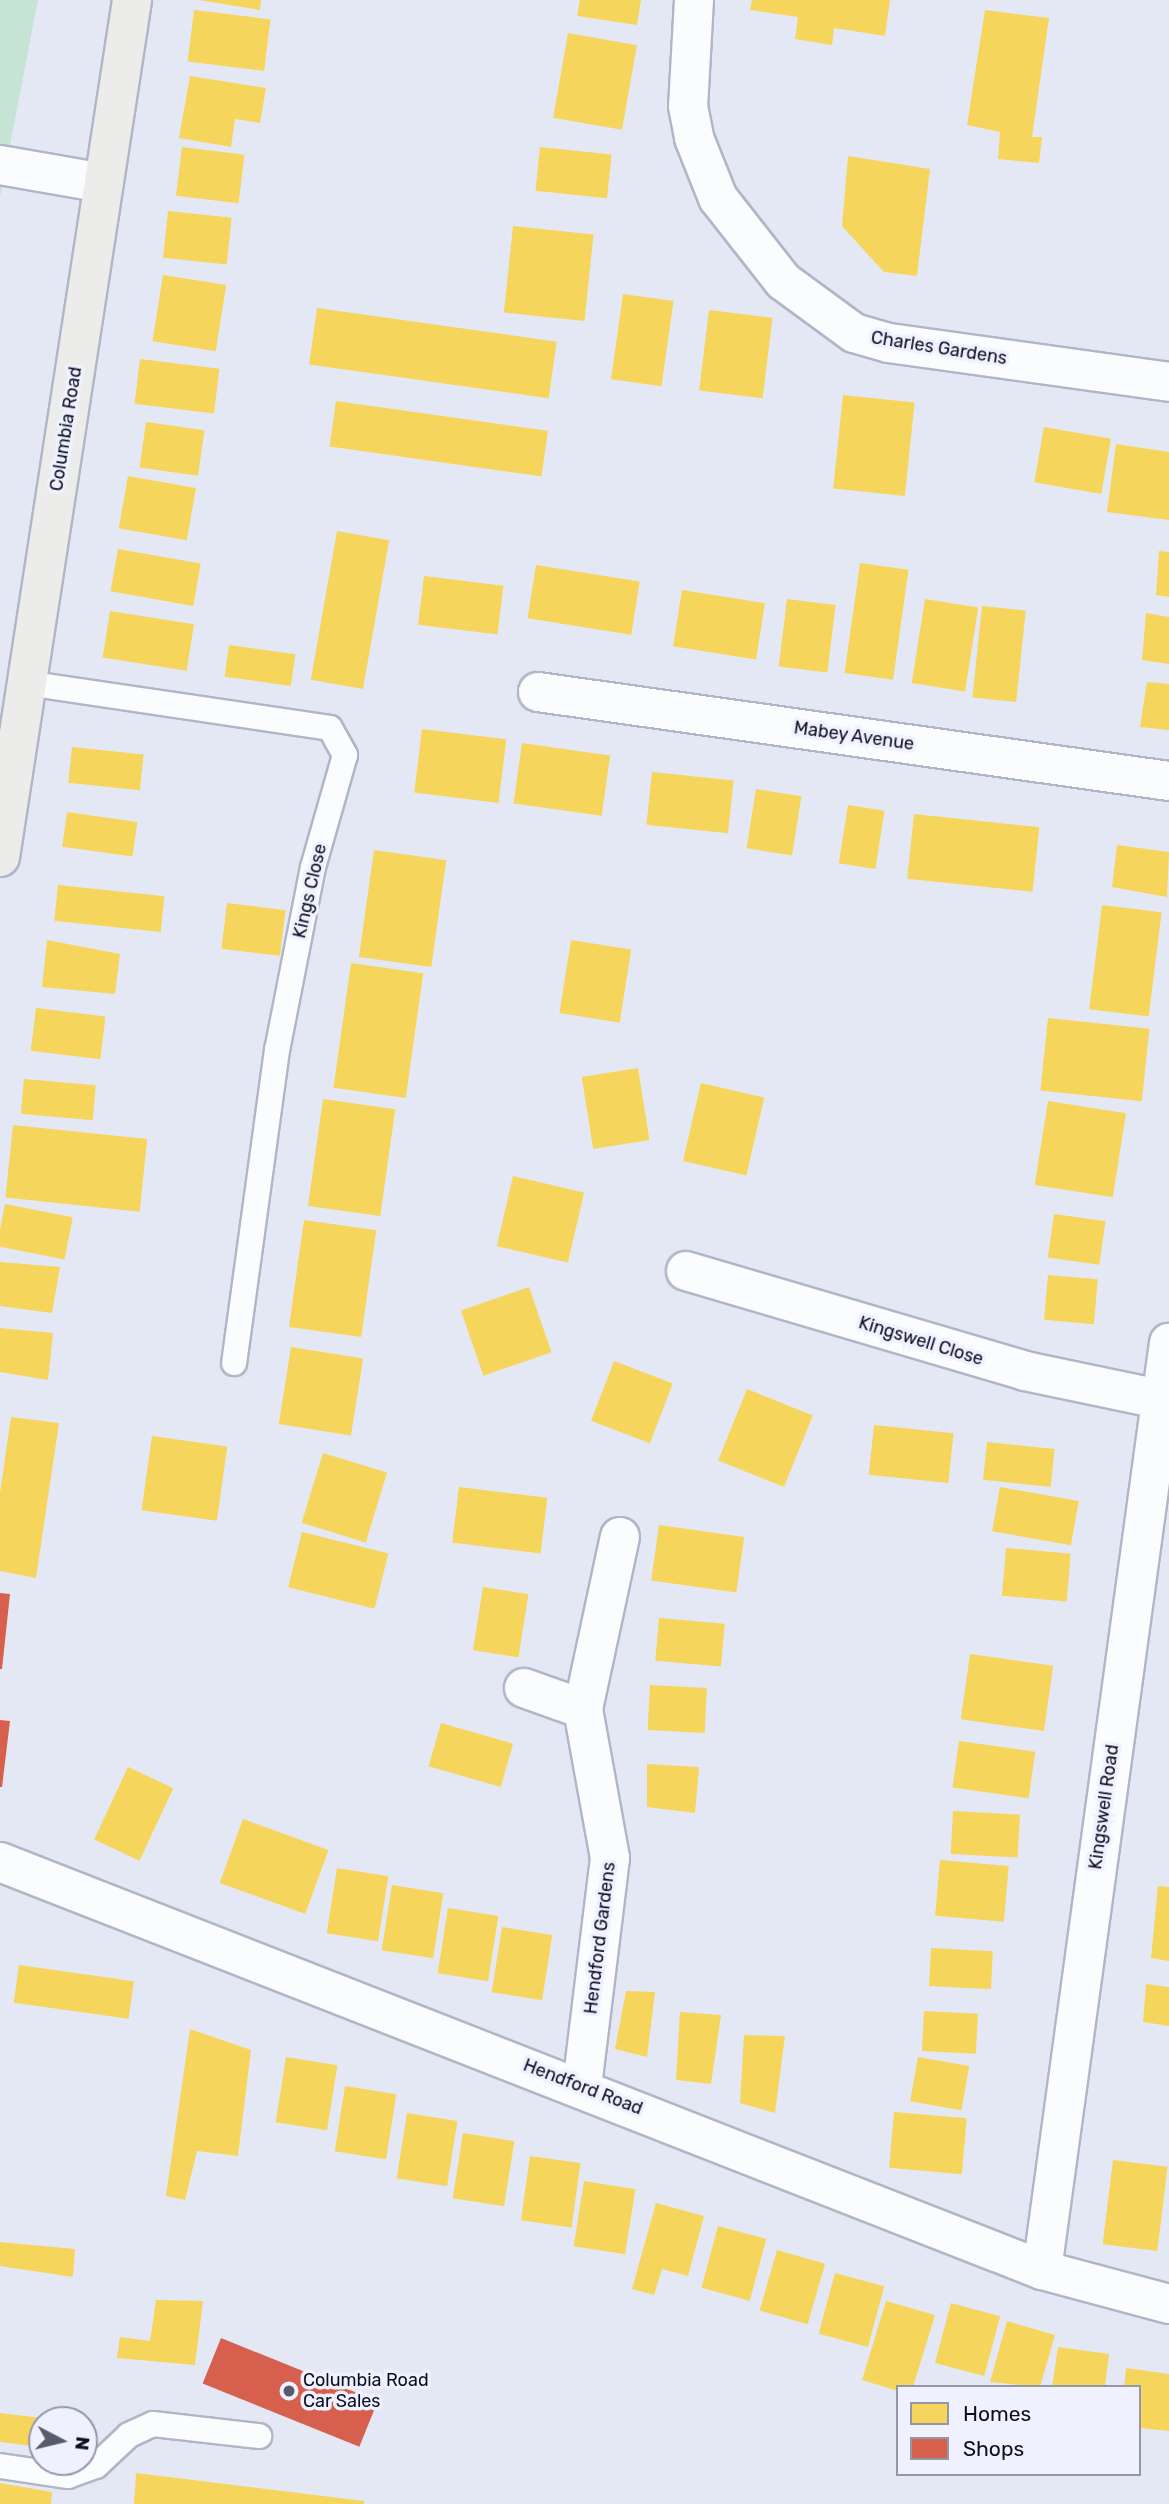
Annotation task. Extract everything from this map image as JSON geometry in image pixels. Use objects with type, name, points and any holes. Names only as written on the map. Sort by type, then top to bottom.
[{"type":"street","name":"Columbia Road","points":[[0,857],[132,0]]},
{"type":"street","name":"Charles Gardens","points":[[694,0],[688,106],[694,138],[718,198],[783,281],[854,333],[889,344],[1169,382]]},
{"type":"street","points":[[0,165],[103,183]]},
{"type":"street","name":"Mabey Avenue","points":[[538,692],[1169,781]]},
{"type":"street","name":"Kingswell Close","points":[[686,1271],[1025,1371],[1159,1399]]},
{"type":"street","name":"Kingswell Road","points":[[1042,2270],[1159,1399],[1169,1343]]},
{"type":"street","name":"Hendford Gardens","points":[[582,2086],[610,1858],[583,1709],[620,1537]]},
{"type":"street","points":[[524,1688],[583,1709]]},
{"type":"street","name":"Hendford Road","points":[[0,1862],[582,2086],[1042,2270],[1169,2304]]},
{"type":"lane","name":"Kings Close","points":[[26,683],[330,728],[345,755],[313,867],[277,1050],[233,1363]]},
{"type":"lane","points":[[0,2466],[68,2476],[96,2466],[129,2435],[153,2424],[259,2436]]},
{"type":"green space","points":[[0,0],[38,0],[0,197]]},
{"type":"building: Homes","points":[[199,0],[261,0],[260,10]]},
{"type":"building: Homes","points":[[580,0],[641,0],[637,25],[577,16]]},
{"type":"building: Homes","points":[[752,0],[890,0],[885,36],[834,28],[832,45],[795,39],[798,17],[750,10]]},
{"type":"building: Homes","points":[[194,10],[270,19],[264,71],[188,62]]},
{"type":"building: Homes","points":[[985,10],[1049,18],[1032,137],[1042,137],[1039,163],[998,159],[1000,132],[967,125]]},
{"type":"building: Homes","points":[[568,33],[637,45],[622,130],[553,118]]},
{"type":"building: Homes","points":[[190,76],[266,88],[260,123],[235,119],[231,147],[179,138]]},
{"type":"building: Homes","points":[[182,147],[245,155],[239,203],[176,196]]},
{"type":"building: Homes","points":[[540,147],[612,155],[607,198],[535,191]]},
{"type":"building: Homes","points":[[848,156],[930,169],[917,276],[884,272],[842,226]]},
{"type":"building: Homes","points":[[168,211],[232,218],[227,264],[163,258]]},
{"type":"building: Homes","points":[[513,226],[594,234],[584,321],[504,313]]},
{"type":"building: Homes","points":[[163,275],[226,285],[216,351],[153,341]]},
{"type":"building: Homes","points":[[623,294],[674,301],[662,386],[611,379]]},
{"type":"building: Homes","points":[[317,308],[557,342],[549,398],[309,364]]},
{"type":"building: Homes","points":[[709,310],[773,318],[763,398],[699,390]]},
{"type":"building: Homes","points":[[140,359],[219,369],[214,413],[135,404]]},
{"type":"building: Homes","points":[[843,395],[915,403],[905,496],[833,488]]},
{"type":"building: Homes","points":[[336,401],[548,431],[542,476],[330,447]]},
{"type":"building: Homes","points":[[146,422],[204,430],[198,476],[140,468]]},
{"type":"building: Homes","points":[[1044,427],[1111,439],[1101,494],[1034,482]]},
{"type":"building: Homes","points":[[1116,444],[1169,452],[1169,520],[1107,512]]},
{"type":"building: Homes","points":[[128,476],[196,488],[187,540],[119,528]]},
{"type":"building: Homes","points":[[337,531],[389,540],[363,689],[311,680]]},
{"type":"building: Homes","points":[[118,549],[201,564],[193,606],[111,591]]},
{"type":"building: Homes","points":[[1159,551],[1169,552],[1169,597],[1156,595]]},
{"type":"building: Homes","points":[[860,563],[909,570],[893,680],[845,673]]},
{"type":"building: Homes","points":[[536,565],[640,581],[631,635],[528,618]]},
{"type":"building: Homes","points":[[424,576],[503,586],[497,634],[418,625]]},
{"type":"building: Homes","points":[[682,590],[765,603],[756,659],[673,646]]},
{"type":"building: Homes","points":[[787,599],[836,605],[827,672],[779,666]]},
{"type":"building: Homes","points":[[925,599],[978,607],[965,691],[912,683]]},
{"type":"building: Homes","points":[[982,606],[1026,611],[1016,702],[972,697]]},
{"type":"building: Homes","points":[[110,611],[194,624],[187,671],[103,657]]},
{"type":"building: Homes","points":[[1146,613],[1169,617],[1169,664],[1142,660]]},
{"type":"building: Homes","points":[[229,645],[295,654],[291,686],[225,677]]},
{"type":"building: Homes","points":[[1147,682],[1169,684],[1169,730],[1140,727]]},
{"type":"building: Homes","points":[[422,729],[506,739],[499,803],[414,793]]},
{"type":"building: Homes","points":[[522,743],[610,755],[602,816],[514,803]]},
{"type":"building: Homes","points":[[72,747],[144,755],[140,790],[68,783]]},
{"type":"building: Homes","points":[[652,772],[734,781],[728,833],[646,825]]},
{"type":"building: Homes","points":[[756,789],[801,796],[792,855],[747,848]]},
{"type":"building: Homes","points":[[848,805],[885,811],[875,869],[839,863]]},
{"type":"building: Homes","points":[[67,812],[137,822],[132,857],[62,847]]},
{"type":"building: Homes","points":[[914,814],[1039,827],[1033,892],[907,879]]},
{"type":"building: Homes","points":[[1117,845],[1169,852],[1167,897],[1112,887]]},
{"type":"building: Homes","points":[[374,850],[446,860],[431,967],[359,957]]},
{"type":"building: Homes","points":[[58,885],[164,896],[161,932],[54,921]]},
{"type":"building: Homes","points":[[227,903],[286,910],[280,956],[221,949]]},
{"type":"building: Homes","points":[[1102,905],[1162,912],[1149,1017],[1089,1009]]},
{"type":"building: Homes","points":[[47,940],[120,954],[115,994],[42,987]]},
{"type":"building: Homes","points":[[571,940],[631,950],[620,1023],[559,1013]]},
{"type":"building: Homes","points":[[351,963],[423,973],[406,1098],[333,1088]]},
{"type":"building: Homes","points":[[36,1008],[105,1017],[100,1059],[31,1051]]},
{"type":"building: Homes","points":[[1048,1018],[1149,1029],[1142,1101],[1040,1091]]},
{"type":"building: Homes","points":[[638,1068],[649,1140],[593,1149],[582,1077]]},
{"type":"building: Homes","points":[[24,1079],[96,1085],[93,1120],[21,1114]]},
{"type":"building: Homes","points":[[701,1083],[764,1098],[746,1176],[683,1161]]},
{"type":"building: Homes","points":[[323,1099],[395,1109],[380,1216],[308,1206]]},
{"type":"building: Homes","points":[[1048,1101],[1126,1113],[1113,1197],[1035,1185]]},
{"type":"building: Homes","points":[[13,1125],[147,1139],[140,1212],[5,1198]]},
{"type":"building: Homes","points":[[513,1176],[584,1192],[568,1263],[497,1246]]},
{"type":"building: Homes","points":[[5,1204],[73,1217],[65,1259],[0,1247]]},
{"type":"building: Homes","points":[[1054,1214],[1105,1221],[1099,1265],[1048,1258]]},
{"type":"building: Homes","points":[[304,1220],[376,1230],[361,1337],[289,1327]]},
{"type":"building: Homes","points":[[0,1262],[60,1267],[52,1313],[0,1306]]},
{"type":"building: Homes","points":[[1048,1275],[1098,1279],[1094,1324],[1044,1320]]},
{"type":"building: Homes","points":[[529,1287],[551,1352],[483,1376],[461,1310]]},
{"type":"building: Homes","points":[[0,1328],[53,1333],[48,1380],[0,1372]]},
{"type":"building: Homes","points":[[291,1347],[363,1358],[351,1435],[279,1424]]},
{"type":"building: Homes","points":[[614,1361],[673,1384],[650,1443],[591,1421]]},
{"type":"building: Homes","points":[[747,1389],[813,1416],[784,1487],[718,1460]]},
{"type":"building: Homes","points":[[11,1417],[59,1423],[36,1578],[0,1571],[0,1493]]},
{"type":"building: Homes","points":[[874,1425],[954,1433],[948,1483],[869,1475]]},
{"type":"building: Homes","points":[[152,1436],[227,1447],[217,1521],[142,1510]]},
{"type":"building: Homes","points":[[987,1442],[1055,1449],[1051,1487],[983,1480]]},
{"type":"building: Homes","points":[[323,1453],[387,1473],[366,1542],[302,1523]]},
{"type":"building: Homes","points":[[459,1487],[547,1498],[541,1553],[452,1543]]},
{"type":"building: Homes","points":[[1000,1487],[1079,1501],[1071,1545],[992,1531]]},
{"type":"building: Homes","points":[[659,1525],[744,1537],[736,1592],[651,1580]]},
{"type":"building: Homes","points":[[302,1532],[388,1554],[375,1609],[288,1587]]},
{"type":"building: Homes","points":[[1006,1548],[1071,1554],[1067,1601],[1002,1596]]},
{"type":"building: Homes","points":[[483,1587],[528,1594],[518,1657],[473,1650]]},
{"type":"building: Homes","points":[[659,1618],[725,1624],[721,1667],[655,1661]]},
{"type":"building: Homes","points":[[970,1654],[1053,1666],[1044,1731],[961,1719]]},
{"type":"building: Homes","points":[[650,1685],[707,1688],[705,1733],[648,1730]]},
{"type":"building: Homes","points":[[441,1723],[513,1744],[501,1787],[429,1766]]},
{"type":"building: Homes","points":[[959,1741],[1035,1752],[1029,1798],[952,1788]]},
{"type":"building: Homes","points":[[647,1764],[699,1767],[695,1813],[647,1807]]},
{"type":"building: Homes","points":[[128,1767],[173,1788],[140,1861],[94,1840]]},
{"type":"building: Homes","points":[[953,1811],[1020,1815],[1018,1857],[951,1854]]},
{"type":"building: Homes","points":[[243,1819],[329,1850],[305,1914],[220,1883]]},
{"type":"building: Homes","points":[[940,1860],[1009,1866],[1004,1922],[935,1916]]},
{"type":"building: Homes","points":[[337,1868],[388,1876],[378,1941],[327,1933]]},
{"type":"building: Homes","points":[[392,1885],[443,1893],[433,1958],[382,1950]]},
{"type":"building: Homes","points":[[1158,1886],[1169,1887],[1169,1961],[1151,1958]]},
{"type":"building: Homes","points":[[448,1908],[498,1916],[488,1981],[438,1973]]},
{"type":"building: Homes","points":[[502,1927],[552,1935],[542,2000],[492,1992]]},
{"type":"building: Homes","points":[[931,1948],[993,1951],[991,1989],[929,1986]]},
{"type":"building: Homes","points":[[19,1965],[134,1981],[129,2019],[14,2003]]},
{"type":"building: Homes","points":[[1146,1984],[1169,1987],[1169,2026],[1143,2022]]},
{"type":"building: Homes","points":[[626,1991],[655,1992],[647,2057],[615,2049]]},
{"type":"building: Homes","points":[[924,2011],[978,2014],[976,2054],[922,2051]]},
{"type":"building: Homes","points":[[680,2012],[721,2015],[711,2084],[676,2080]]},
{"type":"building: Homes","points":[[190,2029],[251,2050],[238,2156],[197,2151],[185,2200],[166,2196]]},
{"type":"building: Homes","points":[[744,2035],[785,2036],[775,2113],[740,2103]]},
{"type":"building: Homes","points":[[286,2057],[337,2065],[327,2130],[276,2122]]},
{"type":"building: Homes","points":[[918,2057],[969,2066],[961,2110],[910,2101]]},
{"type":"building: Homes","points":[[345,2086],[396,2094],[386,2159],[335,2151]]},
{"type":"building: Homes","points":[[894,2112],[967,2118],[962,2174],[889,2168]]},
{"type":"building: Homes","points":[[407,2113],[457,2121],[447,2186],[397,2178]]},
{"type":"building: Homes","points":[[463,2133],[514,2141],[504,2206],[453,2198]]},
{"type":"building: Homes","points":[[530,2156],[581,2163],[571,2227],[521,2220]]},
{"type":"building: Homes","points":[[1113,2160],[1168,2167],[1157,2251],[1103,2244]]},
{"type":"building: Homes","points":[[584,2181],[635,2189],[625,2254],[574,2246]]},
{"type":"building: Homes","points":[[656,2203],[704,2216],[688,2276],[662,2269],[654,2295],[632,2289]]},
{"type":"building: Homes","points":[[718,2226],[766,2239],[750,2301],[701,2288]]},
{"type":"building: Homes","points":[[0,2242],[75,2249],[73,2277],[0,2266]]},
{"type":"building: Homes","points":[[777,2250],[825,2264],[808,2324],[760,2311]]},
{"type":"building: Homes","points":[[835,2273],[884,2286],[868,2347],[819,2334]]},
{"type":"building: Homes","points":[[156,2300],[203,2301],[195,2365],[117,2358],[120,2337],[150,2341]]},
{"type":"building: Homes","points":[[886,2301],[935,2315],[914,2385],[896,2385],[896,2390],[862,2380]]},
{"type":"building: Homes","points":[[951,2303],[1000,2316],[984,2376],[935,2363]]},
{"type":"building: Homes","points":[[1007,2321],[1055,2335],[1041,2385],[990,2382]]},
{"type":"building: Homes","points":[[1058,2347],[1109,2354],[1105,2385],[1052,2385]]},
{"type":"building: Homes","points":[[1126,2368],[1169,2374],[1169,2431],[1141,2428],[1141,2385],[1124,2385]]},
{"type":"building: Homes","points":[[0,2413],[28,2416],[28,2445],[0,2442]]},
{"type":"building: Homes","points":[[136,2473],[364,2501],[364,2504],[134,2504]]},
{"type":"building: Homes","points":[[0,2483],[52,2492],[51,2504],[0,2504]]},
{"type":"building: Shops","points":[[0,1593],[10,1594],[2,1669],[0,1669]]},
{"type":"building: Shops","points":[[0,1720],[10,1721],[2,1787],[0,1787]]},
{"type":"building: Shops","name":"Columbia Road Car Sales","points":[[221,2338],[378,2401],[359,2447],[203,2383]]},
{"type":"place","name":"Columbia Road Car Sales","points":[[289,2391]]}]
